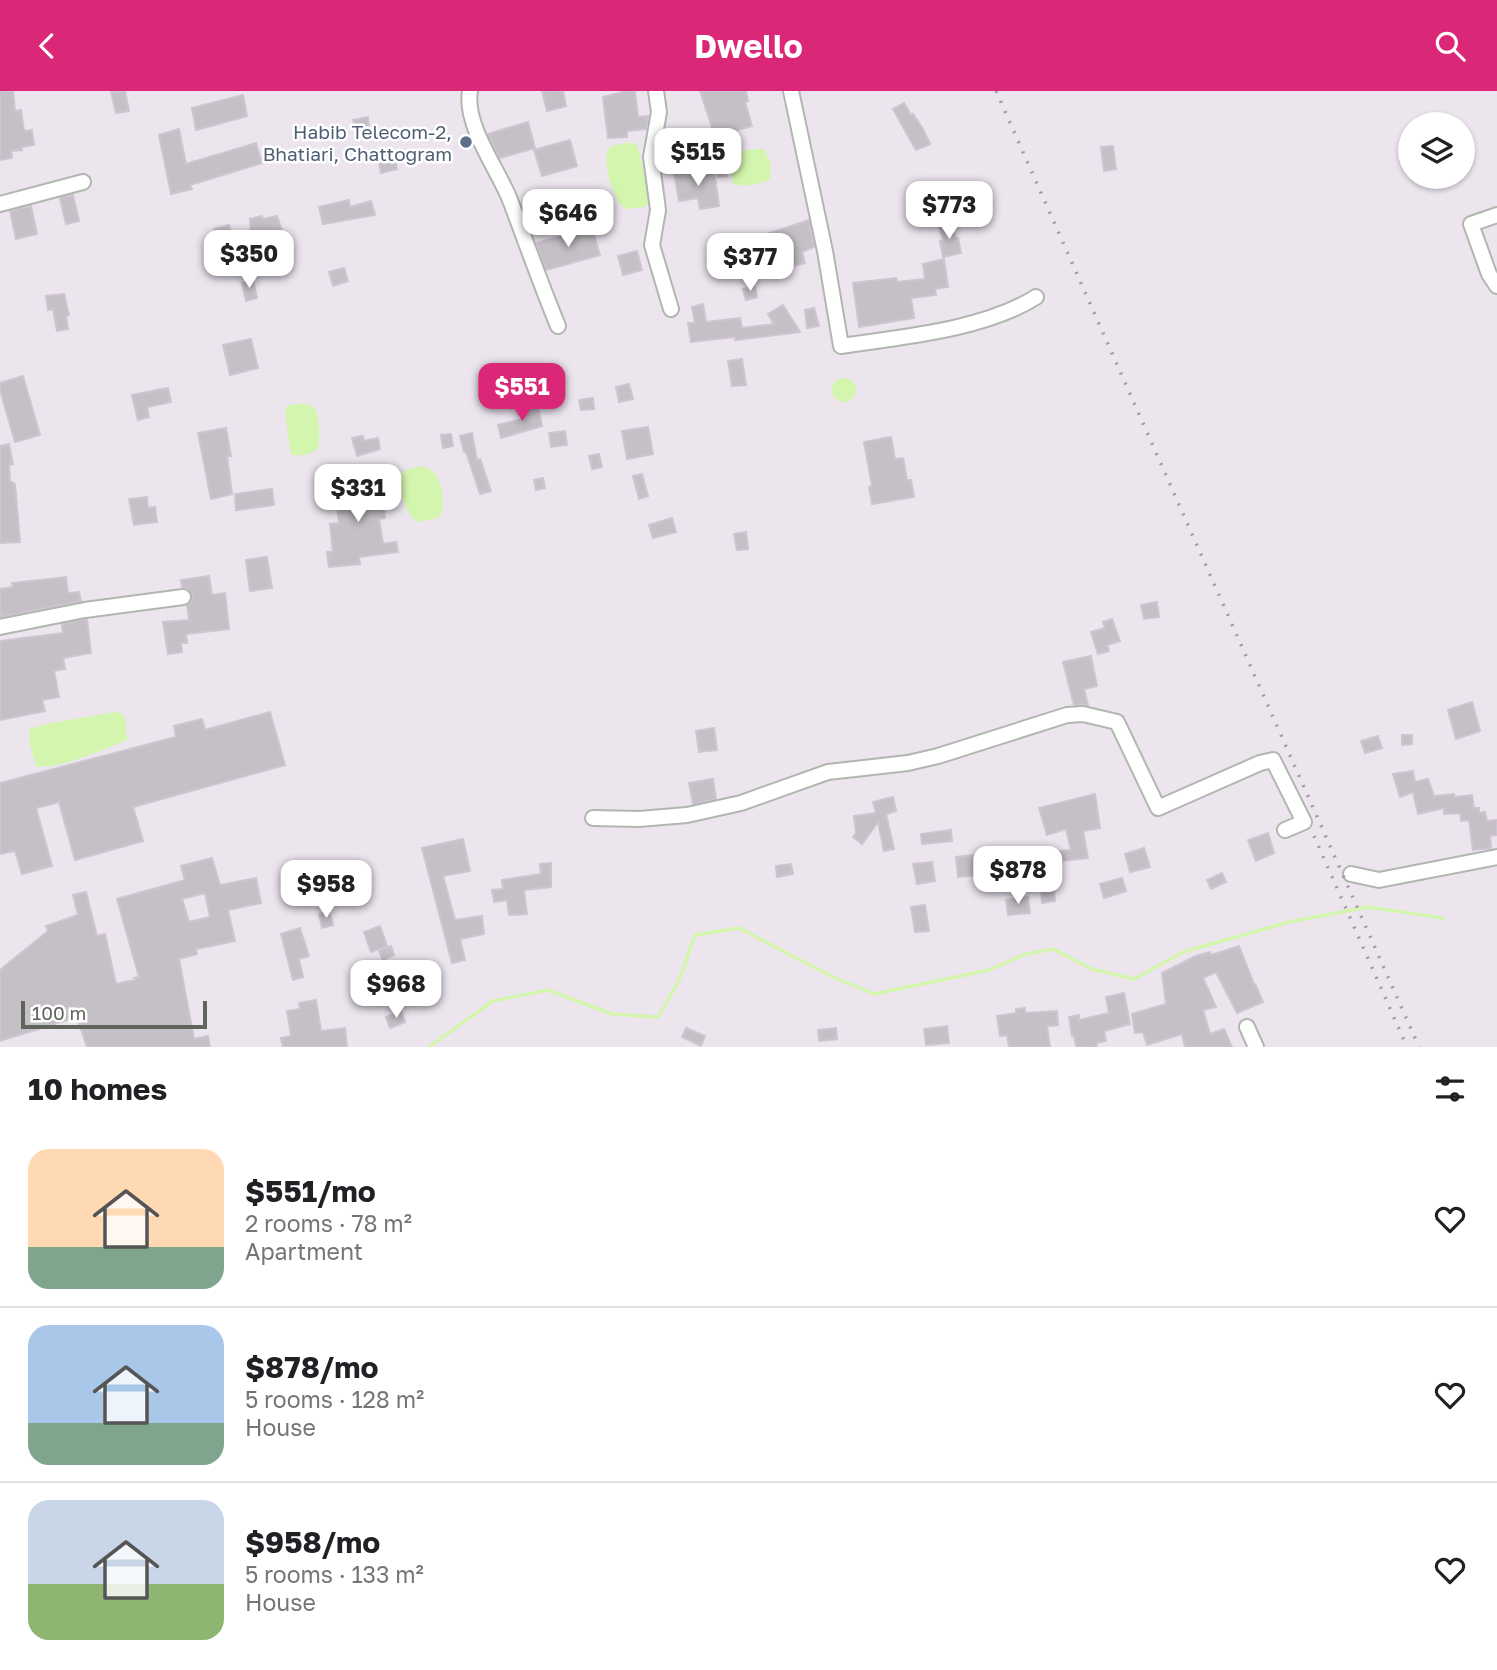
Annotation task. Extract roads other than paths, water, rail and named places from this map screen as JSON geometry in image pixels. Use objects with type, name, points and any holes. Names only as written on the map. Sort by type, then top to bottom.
[{"type":"street","points":[[470,91],[468,102],[474,125],[509,199],[527,252],[558,326]]},
{"type":"street","points":[[656,91],[659,112],[651,157],[659,210],[652,245],[671,309]]},
{"type":"street","points":[[791,91],[825,251],[841,346],[896,338],[988,318],[1015,310],[1036,297]]},
{"type":"street","points":[[0,204],[83,182]]},
{"type":"street","points":[[1497,215],[1471,224],[1489,274],[1497,286]]},
{"type":"street","points":[[0,627],[85,610],[183,597]]},
{"type":"street","points":[[593,818],[639,820],[687,815],[741,803],[828,772],[938,757],[1067,715],[1083,714],[1117,722],[1158,808],[1250,767],[1273,760],[1304,822],[1285,830]]},
{"type":"street","points":[[1351,873],[1379,880],[1497,857]]},
{"type":"street","points":[[1247,1027],[1256,1047]]},
{"type":"waterway","points":[[429,1047],[493,1001],[548,990],[612,1014],[658,1017],[679,980],[695,935],[739,928],[831,976],[874,994],[989,970],[1026,954],[1053,949],[1092,969],[1134,979],[1183,952],[1289,922],[1368,907],[1443,918]]},
{"type":"railway","points":[[996,91],[1419,1047]]},
{"type":"railway","points":[[1314,836],[1407,1047]]},
{"type":"place","name":"Habib Telecom-2, Bhatiari, Chattogram","points":[[466,142]]}]
